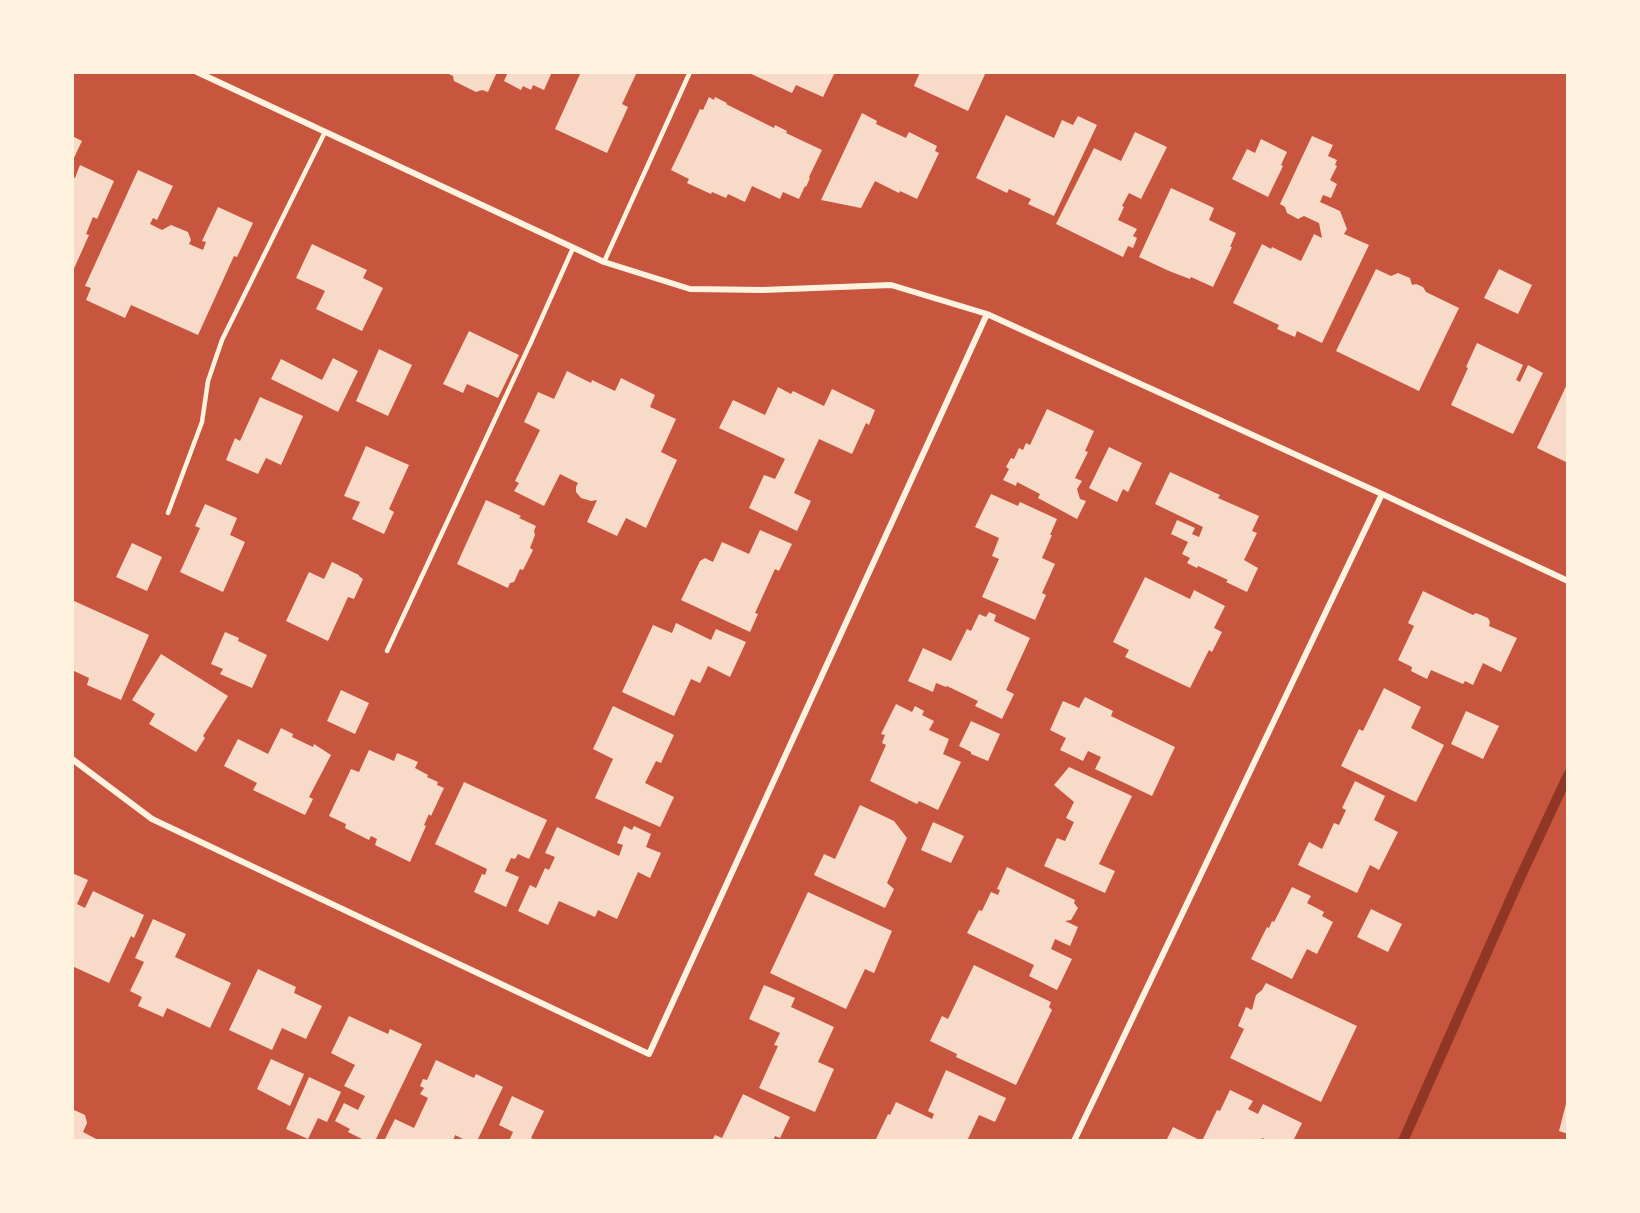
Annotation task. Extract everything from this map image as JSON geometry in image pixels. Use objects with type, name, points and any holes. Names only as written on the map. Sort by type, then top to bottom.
[{"type":"street","points":[[197,72],[604,262],[690,289],[763,290],[891,285],[987,314],[1382,494],[1568,582]]},
{"type":"street","points":[[72,759],[152,819],[649,1054],[987,314]]},
{"type":"street","points":[[1074,1141],[1382,494]]},
{"type":"lane","points":[[604,262],[690,72]]},
{"type":"lane","points":[[168,513],[202,422],[208,381],[222,340],[325,132]]},
{"type":"lane","points":[[387,651],[573,248]]},
{"type":"building","points":[[450,72],[497,72],[488,92],[482,90],[476,92],[454,81]]},
{"type":"building","points":[[508,72],[552,72],[544,90],[533,85],[531,90],[523,86],[521,90],[504,81]]},
{"type":"building","points":[[581,72],[637,72],[622,104],[628,107],[607,153],[555,129]]},
{"type":"building","points":[[747,72],[835,72],[823,97],[796,85],[792,93]]},
{"type":"building","points":[[920,72],[986,72],[968,111],[914,86]]},
{"type":"building","points":[[709,97],[714,100],[715,97],[774,128],[775,125],[787,131],[786,133],[822,150],[799,199],[783,192],[780,199],[752,186],[745,202],[728,194],[726,198],[687,183],[689,179],[671,170],[700,109],[703,110]]},
{"type":"building","points":[[862,113],[877,121],[876,124],[906,138],[909,132],[937,146],[935,151],[939,153],[917,199],[875,181],[861,208],[821,200]]},
{"type":"building","points":[[1006,115],[1054,138],[1062,120],[1073,125],[1078,116],[1097,125],[1054,216],[1028,204],[1031,199],[1009,189],[1007,193],[976,178]]},
{"type":"building","points":[[1135,132],[1167,147],[1141,199],[1129,193],[1122,206],[1124,207],[1118,220],[1137,229],[1133,236],[1137,238],[1133,248],[1128,246],[1123,257],[1056,224],[1094,148],[1121,161]]},
{"type":"building","points":[[72,136],[82,141],[72,162]]},
{"type":"building","points":[[1312,136],[1333,145],[1328,156],[1337,160],[1335,165],[1337,166],[1330,180],[1337,184],[1331,198],[1323,195],[1320,202],[1340,211],[1347,229],[1344,234],[1369,245],[1322,343],[1297,331],[1295,337],[1277,329],[1279,325],[1233,303],[1262,244],[1301,261],[1314,234],[1322,238],[1319,223],[1304,216],[1298,219],[1287,213],[1285,207],[1280,204]]},
{"type":"building","points":[[1261,139],[1287,152],[1268,197],[1232,179],[1247,149],[1255,153]]},
{"type":"building","points":[[80,165],[114,181],[97,219],[93,217],[86,234],[89,235],[72,273],[72,177],[75,178]]},
{"type":"building","points":[[138,170],[173,186],[157,220],[153,218],[150,224],[162,230],[171,225],[188,232],[191,240],[189,244],[203,250],[206,242],[202,241],[218,207],[253,223],[237,257],[234,256],[198,335],[131,305],[125,318],[86,300],[91,288],[85,286]]},
{"type":"building","points":[[1171,188],[1214,208],[1209,220],[1236,233],[1230,247],[1232,247],[1213,287],[1139,257]]},
{"type":"building","points":[[312,244],[367,270],[363,278],[383,288],[362,331],[316,309],[325,291],[296,278]]},
{"type":"building","points":[[1376,269],[1391,276],[1398,273],[1410,278],[1412,285],[1423,287],[1426,292],[1459,308],[1419,391],[1336,351]]},
{"type":"building","points":[[1499,269],[1532,285],[1518,314],[1484,298]]},
{"type":"building","points":[[469,331],[519,355],[498,398],[467,384],[463,393],[443,384]]},
{"type":"building","points":[[1477,343],[1523,365],[1516,380],[1520,382],[1528,365],[1543,373],[1513,434],[1451,405]]},
{"type":"building","points":[[379,349],[412,365],[388,416],[356,401]]},
{"type":"building","points":[[333,358],[358,371],[338,412],[271,379],[281,359],[322,380]]},
{"type":"building","points":[[567,371],[591,383],[592,380],[615,391],[621,378],[655,395],[650,407],[676,419],[661,452],[677,460],[646,528],[626,518],[617,536],[587,522],[597,500],[581,498],[576,492],[578,483],[560,474],[544,506],[514,491],[519,483],[515,481],[540,430],[524,422],[538,392],[554,399]]},
{"type":"building","points":[[1568,382],[1568,463],[1537,448]]},
{"type":"building","points":[[778,387],[791,394],[793,391],[824,406],[832,389],[875,410],[869,425],[866,423],[852,454],[819,439],[794,493],[811,501],[797,531],[749,508],[764,475],[775,479],[785,459],[719,428],[733,400],[765,415]]},
{"type":"building","points":[[260,397],[303,416],[281,465],[266,458],[258,474],[226,460],[235,438],[240,441]]},
{"type":"building","points":[[1047,409],[1094,431],[1085,451],[1088,452],[1075,478],[1082,481],[1077,489],[1080,499],[1086,501],[1077,519],[1038,498],[1040,494],[1017,482],[1016,486],[1003,480],[1009,469],[1006,467],[1011,458],[1014,459],[1019,448],[1023,450],[1026,443],[1030,445]]},
{"type":"building","points":[[366,446],[409,465],[389,509],[394,512],[384,534],[352,519],[360,502],[344,496]]},
{"type":"building","points":[[1109,447],[1142,463],[1128,492],[1123,489],[1117,502],[1089,488]]},
{"type":"building","points":[[1170,472],[1220,495],[1218,498],[1259,516],[1252,531],[1257,533],[1244,560],[1258,568],[1247,592],[1226,582],[1228,580],[1187,563],[1190,558],[1182,554],[1188,542],[1171,534],[1177,520],[1195,528],[1192,534],[1199,537],[1203,527],[1155,504]]},
{"type":"building","points":[[991,494],[1018,506],[1020,502],[1057,519],[1042,558],[1055,564],[1042,593],[1046,595],[1035,620],[982,597],[999,559],[992,556],[999,538],[975,527]]},
{"type":"building","points":[[486,500],[521,516],[519,518],[536,526],[530,548],[533,550],[523,570],[520,569],[514,582],[510,583],[508,588],[457,564]]},
{"type":"building","points":[[205,504],[237,518],[230,535],[245,542],[223,592],[180,572],[200,528],[195,526]]},
{"type":"building","points":[[760,530],[792,544],[779,571],[775,569],[755,613],[758,614],[750,632],[681,600],[700,561],[705,558],[713,562],[722,542],[749,554]]},
{"type":"building","points":[[132,543],[162,557],[147,591],[116,577]]},
{"type":"building","points":[[332,562],[363,579],[354,599],[348,597],[328,641],[286,621],[309,572],[324,579]]},
{"type":"building","points":[[1145,577],[1190,599],[1194,590],[1225,606],[1214,628],[1222,632],[1212,652],[1209,650],[1190,688],[1125,657],[1129,650],[1113,642]]},
{"type":"building","points":[[1423,591],[1473,615],[1476,613],[1488,618],[1489,626],[1517,638],[1501,672],[1483,663],[1473,685],[1465,681],[1463,684],[1431,670],[1427,679],[1411,671],[1412,667],[1398,660],[1414,626],[1408,623]]},
{"type":"building","points":[[72,600],[149,635],[121,700],[87,685],[89,678],[72,670]]},
{"type":"building","points":[[989,612],[996,615],[994,621],[1030,638],[1006,690],[1014,694],[1002,719],[975,706],[978,701],[947,686],[936,683],[933,692],[908,681],[923,648],[951,661],[967,629],[971,631],[979,614],[986,617]]},
{"type":"building","points":[[676,623],[711,640],[716,629],[746,642],[730,677],[708,666],[700,683],[691,679],[674,716],[622,692],[653,625],[672,633]]},
{"type":"building","points":[[225,632],[267,655],[252,688],[220,674],[223,669],[211,664]]},
{"type":"building","points":[[161,654],[228,696],[203,736],[205,738],[196,752],[149,724],[155,714],[132,700]]},
{"type":"building","points":[[1384,688],[1421,707],[1411,728],[1444,745],[1416,802],[1341,766],[1359,729],[1363,731]]},
{"type":"building","points":[[341,690],[369,703],[355,734],[327,721]]},
{"type":"building","points":[[1085,697],[1113,711],[1111,716],[1175,747],[1152,796],[1095,769],[1101,757],[1088,751],[1083,761],[1060,750],[1066,738],[1050,730],[1063,701],[1079,708]]},
{"type":"building","points":[[896,704],[912,712],[915,706],[924,711],[922,715],[934,721],[929,730],[949,739],[943,754],[961,762],[938,810],[919,801],[917,804],[870,781],[886,745],[882,743],[885,735],[881,734]]},
{"type":"building","points":[[613,706],[674,735],[661,763],[656,761],[645,783],[674,797],[660,827],[595,798],[613,759],[593,749]]},
{"type":"building","points":[[1466,711],[1499,726],[1483,759],[1451,744]]},
{"type":"building","points":[[971,721],[1000,734],[988,761],[959,746]]},
{"type":"building","points":[[281,728],[293,734],[292,737],[313,747],[314,744],[331,755],[309,797],[313,799],[305,815],[253,790],[257,783],[224,766],[238,739],[268,754]]},
{"type":"building","points":[[369,750],[394,761],[397,753],[418,762],[415,768],[444,788],[431,816],[429,814],[410,862],[375,845],[377,839],[371,836],[369,840],[345,828],[346,824],[329,816],[351,769],[359,772]]},
{"type":"building","points":[[1069,767],[1132,796],[1099,864],[1115,871],[1105,893],[1044,866],[1057,838],[1065,841],[1074,822],[1066,818],[1074,802],[1054,785]]},
{"type":"building","points":[[1355,781],[1385,796],[1374,820],[1398,832],[1379,870],[1370,865],[1357,893],[1298,865],[1309,842],[1322,849],[1334,823],[1339,825],[1346,810],[1342,808]]},
{"type":"building","points":[[464,782],[547,820],[529,859],[518,854],[515,859],[511,858],[505,871],[519,877],[506,907],[474,892],[482,874],[485,875],[487,869],[435,844]]},
{"type":"building","points":[[860,805],[894,821],[907,838],[887,883],[894,889],[885,908],[814,875],[824,854],[835,859]]},
{"type":"building","points":[[933,822],[964,836],[951,863],[921,850]]},
{"type":"building","points":[[624,826],[632,830],[634,826],[651,834],[646,847],[661,853],[650,878],[638,872],[617,919],[598,910],[595,917],[559,901],[548,925],[518,911],[530,885],[536,888],[545,868],[549,870],[555,857],[545,853],[557,827],[619,856],[623,845],[617,843]]},
{"type":"building","points":[[1007,867],[1075,900],[1074,903],[1078,908],[1071,920],[1065,921],[1078,927],[1070,946],[1055,939],[1051,949],[1072,959],[1057,990],[1029,976],[1034,965],[967,933],[979,910],[982,911],[991,892],[998,895],[1000,890],[997,889]]},
{"type":"building","points":[[72,873],[88,880],[77,904],[85,908],[93,891],[144,915],[134,938],[131,936],[109,983],[72,966]]},
{"type":"building","points":[[1292,887],[1311,896],[1307,903],[1324,912],[1322,916],[1333,922],[1317,954],[1307,949],[1292,979],[1251,959],[1267,927],[1269,928],[1272,921],[1274,922]]},
{"type":"building","points":[[808,892],[892,931],[874,973],[865,969],[846,1009],[770,973]]},
{"type":"building","points":[[1371,909],[1402,924],[1388,952],[1357,937]]},
{"type":"building","points":[[153,919],[186,934],[175,957],[231,983],[210,1028],[167,1008],[163,1017],[138,1006],[142,997],[130,991],[144,962],[135,958]]},
{"type":"building","points":[[974,965],[1051,1002],[1049,1007],[1052,1010],[1016,1085],[956,1057],[957,1054],[930,1041],[942,1016],[948,1019]]},
{"type":"building","points":[[258,969],[296,987],[294,993],[322,1006],[306,1039],[282,1028],[272,1050],[229,1030]]},
{"type":"building","points":[[1266,983],[1357,1026],[1321,1102],[1230,1058],[1244,1029],[1238,1026],[1246,1007],[1252,1010],[1256,995]]},
{"type":"building","points":[[764,985],[795,998],[791,1007],[834,1027],[818,1062],[834,1069],[815,1112],[759,1088],[778,1046],[774,1045],[780,1033],[749,1019]]},
{"type":"building","points":[[349,1016],[388,1034],[390,1029],[422,1044],[375,1141],[366,1141],[348,1132],[350,1129],[335,1121],[344,1103],[358,1110],[365,1096],[344,1086],[355,1065],[331,1053]]},
{"type":"building","points":[[271,1059],[304,1074],[290,1106],[257,1089]]},
{"type":"building","points":[[436,1060],[474,1078],[476,1074],[503,1087],[477,1141],[467,1141],[455,1135],[453,1141],[384,1141],[395,1119],[414,1128],[428,1098],[420,1094],[424,1088],[420,1086],[423,1079],[427,1080]]},
{"type":"building","points":[[946,1070],[1006,1098],[995,1122],[979,1115],[967,1141],[875,1141],[896,1102],[932,1119],[934,1114],[928,1111]]},
{"type":"building","points":[[309,1077],[341,1092],[327,1122],[318,1118],[308,1139],[286,1129]]},
{"type":"building","points":[[1230,1090],[1253,1101],[1248,1109],[1258,1114],[1263,1104],[1302,1123],[1293,1141],[1270,1141],[1262,1138],[1261,1141],[1202,1141]]},
{"type":"building","points":[[743,1094],[790,1117],[780,1138],[775,1136],[773,1141],[712,1141],[715,1135],[722,1138]]},
{"type":"building","points":[[512,1096],[544,1111],[531,1138],[537,1141],[509,1141],[513,1132],[499,1125]]},
{"type":"building","points":[[1568,1101],[1568,1134],[1559,1131]]},
{"type":"building","points":[[72,1109],[85,1115],[87,1123],[83,1132],[100,1141],[72,1141]]},
{"type":"building","points":[[1173,1127],[1202,1141],[1166,1141]]},
{"type":"waterway","points":[[1403,1141],[1568,775]]}]
